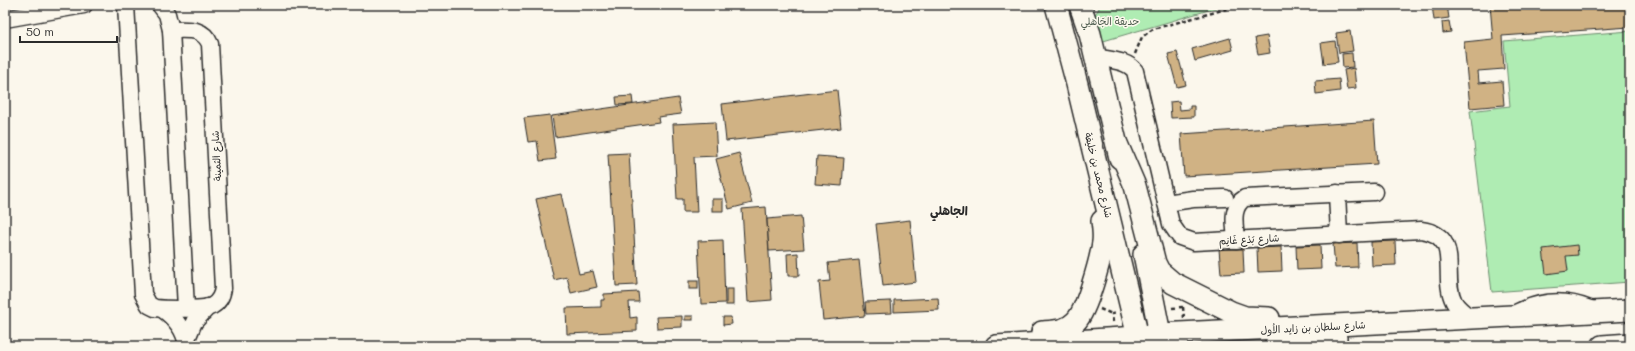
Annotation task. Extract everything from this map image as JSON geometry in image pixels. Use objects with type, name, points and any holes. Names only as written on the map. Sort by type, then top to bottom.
[{"type":"main road","name":"شارع محمد بن خليفة","points":[[1056,5],[1066,38],[1092,147],[1146,341]]},
{"type":"main road","points":[[1080,5],[1096,57],[1142,244],[1146,341]]},
{"type":"main road","points":[[1117,144],[1135,186],[1155,263],[1159,271],[1173,284],[1231,312],[1245,317],[1345,318],[1389,324]]},
{"type":"main road","points":[[983,346],[1029,333],[1062,330],[1082,315],[1101,251],[1103,235],[1094,185],[1092,147]]},
{"type":"main road","name":"شارع سلطان بن زايد الأول","points":[[996,346],[1146,341],[1389,324],[1630,310]]},
{"type":"main road","points":[[1275,346],[1331,339],[1362,333],[1389,324]]},
{"type":"main road","points":[[1602,346],[1630,344]]},
{"type":"lane","points":[[5,19],[84,5]]},
{"type":"lane","name":"شارع الثمينة","points":[[126,5],[143,294],[149,305],[162,309],[177,322],[186,343]]},
{"type":"lane","points":[[160,5],[167,14],[171,30],[186,308]]},
{"type":"lane","name":"شارع الثمينة","points":[[171,30],[196,30],[208,38],[210,44],[223,288],[222,294],[217,302],[208,307],[194,322],[186,343]]},
{"type":"lane","points":[[1096,57],[1122,62],[1130,66]]},
{"type":"lane","name":"شارع بَدْع غَانِم","points":[[1130,66],[1137,77],[1173,229],[1184,240],[1194,242],[1421,230],[1435,234],[1446,245],[1448,252],[1450,288],[1453,301],[1457,307],[1472,319]]},
{"type":"lane","points":[[1236,240],[1235,210],[1237,205],[1245,198],[1374,192]]},
{"type":"lane","points":[[1337,193],[1339,235]]},
{"type":"lane","points":[[1166,203],[1194,199],[1226,198]]},
{"type":"lane","points":[[162,309],[208,307]]},
{"type":"path","points":[[1130,66],[1142,37],[1153,29],[1241,5]]},
{"type":"green space","name":"حديقة الجَاهلِي","points":[[1098,5],[1226,5],[1100,42],[1091,19],[1099,9]]},
{"type":"green space","points":[[1630,31],[1630,282],[1492,292],[1470,111],[1510,106],[1504,41]]},
{"type":"building","points":[[1432,5],[1447,5],[1449,18],[1434,20]]},
{"type":"building","points":[[1490,5],[1630,5],[1630,27],[1502,36],[1504,69],[1478,71],[1479,83],[1502,81],[1504,105],[1470,108],[1464,42],[1493,39]]},
{"type":"building","points":[[1449,21],[1451,32],[1443,33],[1442,22]]},
{"type":"building","points":[[1350,31],[1353,51],[1339,53],[1336,33]]},
{"type":"building","points":[[1267,36],[1270,53],[1258,55],[1255,38]]},
{"type":"building","points":[[1230,38],[1233,50],[1195,61],[1192,49]]},
{"type":"building","points":[[1335,41],[1338,62],[1324,64],[1321,43]]},
{"type":"building","points":[[1177,52],[1186,85],[1177,87],[1168,54]]},
{"type":"building","points":[[1352,53],[1353,67],[1343,68],[1342,54]]},
{"type":"building","points":[[1354,68],[1356,88],[1347,89],[1344,70]]},
{"type":"building","points":[[1339,79],[1340,91],[1316,94],[1315,81]]},
{"type":"building","points":[[837,90],[841,128],[726,141],[722,104]]},
{"type":"building","points":[[632,96],[633,104],[617,105],[616,97]]},
{"type":"building","points":[[678,98],[681,114],[658,117],[659,122],[555,137],[552,116]]},
{"type":"building","points":[[1179,101],[1180,110],[1190,109],[1190,106],[1194,106],[1194,117],[1171,118],[1170,102]]},
{"type":"building","points":[[550,115],[556,159],[540,161],[537,141],[528,142],[524,118]]},
{"type":"building","points":[[1374,121],[1377,164],[1184,176],[1181,134]]},
{"type":"building","points":[[715,122],[717,156],[694,157],[697,212],[683,212],[683,199],[677,199],[673,124]]},
{"type":"building","points":[[629,153],[637,285],[616,286],[608,154]]},
{"type":"building","points":[[739,153],[752,203],[729,209],[716,159]]},
{"type":"building","points":[[817,156],[844,158],[842,186],[815,184]]},
{"type":"building","points":[[561,194],[579,274],[593,271],[597,287],[571,293],[567,277],[554,280],[536,199]]},
{"type":"building","points":[[712,199],[723,199],[723,211],[712,211]]},
{"type":"building","points":[[766,207],[772,300],[748,302],[742,209]]},
{"type":"building","points":[[801,216],[804,249],[769,251],[767,219]]},
{"type":"building","points":[[910,220],[916,282],[883,286],[876,224]]},
{"type":"building","points":[[723,240],[725,303],[701,304],[698,241]]},
{"type":"building","points":[[1395,241],[1396,265],[1372,266],[1371,242]]},
{"type":"building","points":[[1357,243],[1358,267],[1335,268],[1333,244]]},
{"type":"building","points":[[1320,245],[1321,269],[1297,270],[1296,246]]},
{"type":"building","points":[[1577,245],[1578,255],[1566,256],[1568,271],[1546,274],[1543,249]]},
{"type":"building","points":[[1281,247],[1282,271],[1258,272],[1257,248]]},
{"type":"building","points":[[1219,249],[1243,249],[1244,273],[1221,274]]},
{"type":"building","points":[[798,253],[799,276],[788,276],[787,254]]},
{"type":"building","points":[[859,260],[865,316],[823,320],[819,282],[830,281],[828,263]]},
{"type":"building","points":[[689,281],[698,281],[698,289],[689,289]]},
{"type":"building","points":[[726,289],[733,289],[733,305],[726,305]]},
{"type":"building","points":[[638,292],[639,302],[629,302],[630,318],[637,317],[637,331],[567,334],[566,308],[601,307],[601,300],[604,300],[604,294]]},
{"type":"building","points":[[938,298],[939,310],[894,312],[894,300]]},
{"type":"building","points":[[891,301],[892,313],[866,314],[865,302]]},
{"type":"building","points":[[682,316],[682,327],[657,328],[656,317]]},
{"type":"building","points":[[685,316],[693,316],[693,320],[685,320]]},
{"type":"building","points":[[723,317],[731,317],[732,324],[723,325]]},
{"type":"district","name":"الجاهلي","points":[[949,211]]}]
